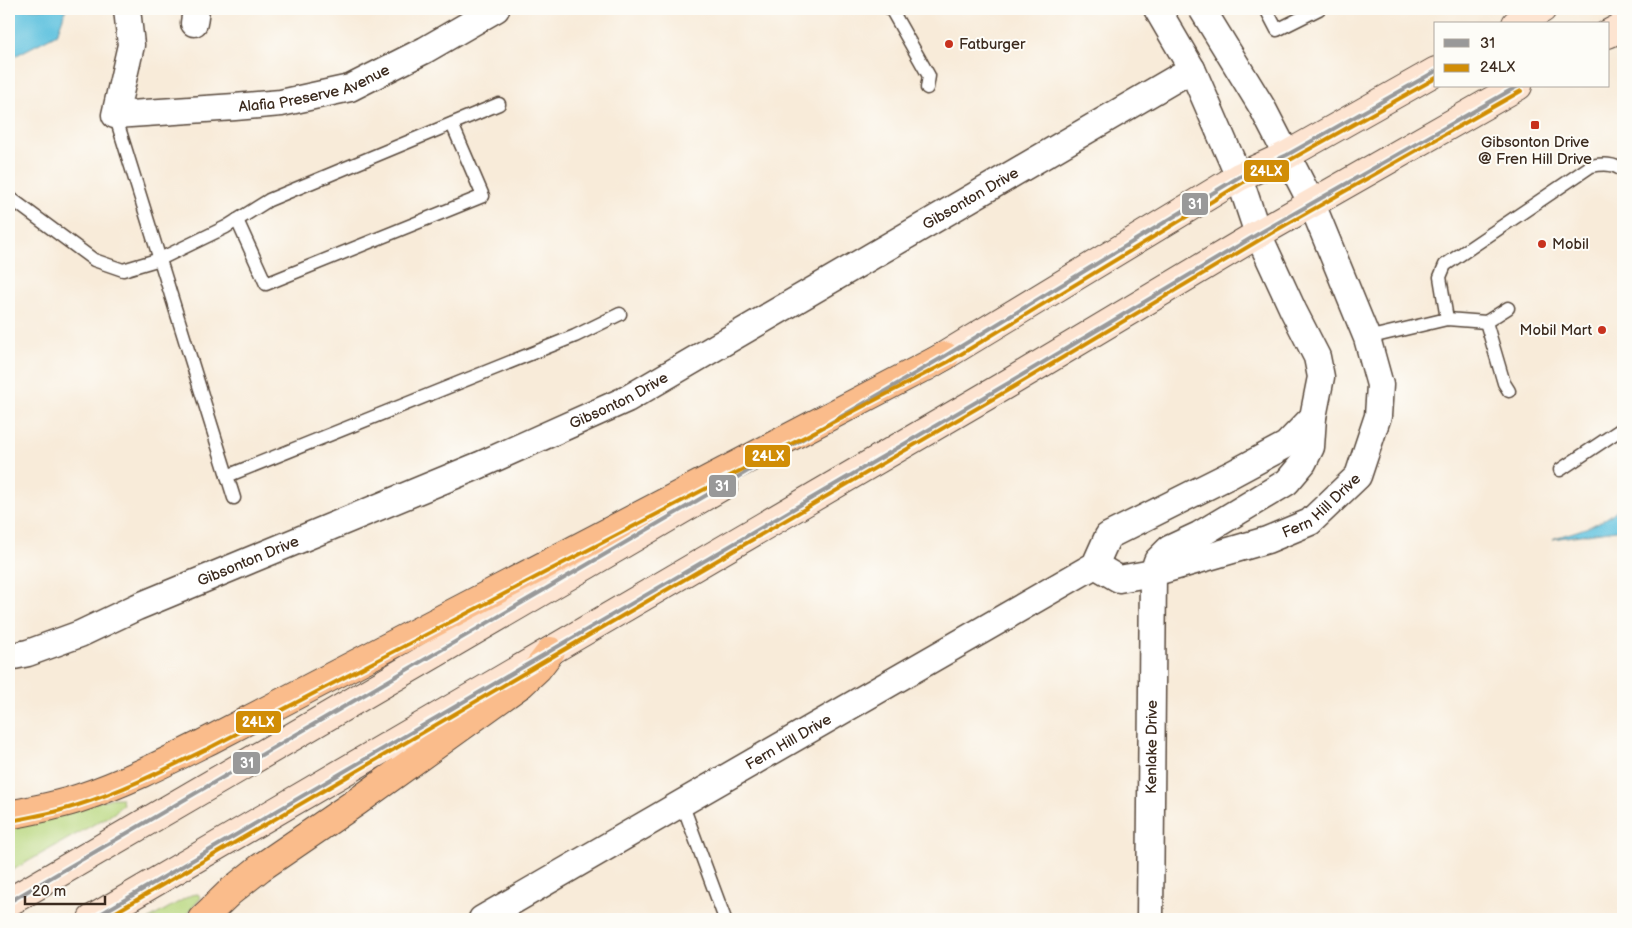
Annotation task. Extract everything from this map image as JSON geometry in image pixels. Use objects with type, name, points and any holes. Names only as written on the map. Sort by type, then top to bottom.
[{"type":"highway","points":[[9,815],[79,798],[123,781],[210,740],[945,356]]},
{"type":"highway","points":[[202,919],[230,892],[260,868],[358,801],[521,684],[538,668],[551,650]]},
{"type":"main road","points":[[1519,22],[1542,9]]},
{"type":"main road","points":[[1610,33],[1623,26]]},
{"type":"main road","points":[[9,902],[945,356],[1239,177],[1287,155],[1434,72]]},
{"type":"main road","points":[[92,919],[1258,234],[1515,88]]},
{"type":"street","points":[[116,115],[131,45],[127,9]]},
{"type":"street","name":"Alafia Preserve Avenue","points":[[116,115],[235,108],[281,103],[350,88],[425,50],[496,9]]},
{"type":"street","points":[[1153,573],[1157,561],[1169,549],[1199,535],[1287,482],[1303,463],[1311,447],[1313,417],[1321,377],[1317,357],[1258,234],[1239,177],[1192,69],[1157,9]]},
{"type":"street","name":"Fern Hill Drive","points":[[482,919],[1095,565],[1119,579],[1153,573],[1267,540],[1310,522],[1358,476],[1378,416],[1380,385],[1367,338],[1312,204],[1262,108],[1202,9]]},
{"type":"street","name":"Gibsonton Drive","points":[[9,657],[28,653],[80,634],[137,606],[480,465],[627,400],[1192,69]]},
{"type":"street","points":[[1095,565],[1108,536],[1286,445],[1313,417]]},
{"type":"street","name":"Kenlake Drive","points":[[1150,919],[1153,573]]},
{"type":"lane","points":[[891,9],[929,76],[927,88]]},
{"type":"lane","points":[[1266,9],[1277,30],[1319,9]]},
{"type":"lane","points":[[9,197],[94,260],[123,270],[160,259],[201,240],[268,200],[499,104]]},
{"type":"lane","points":[[116,115],[234,498]]},
{"type":"lane","points":[[237,220],[266,284],[483,196],[452,124]]},
{"type":"lane","points":[[1446,319],[1440,277],[1445,265],[1591,166],[1607,164],[1623,171]]},
{"type":"lane","points":[[1367,338],[1446,319],[1486,322],[1508,308]]},
{"type":"lane","points":[[228,476],[576,336],[620,314]]},
{"type":"lane","points":[[1486,322],[1504,383],[1509,391]]},
{"type":"lane","points":[[1560,470],[1623,428]]},
{"type":"lane","points":[[682,802],[725,919]]},
{"type":"green space","points":[[112,798],[121,798],[123,804],[114,813],[9,872],[9,826]]},
{"type":"green space","points":[[198,894],[201,898],[182,919],[149,919],[191,895]]},
{"type":"water","points":[[9,9],[66,9],[57,34],[9,59]]},
{"type":"water","points":[[1623,502],[1623,529],[1552,539],[1601,521],[1617,510]]},
{"type":"transit line","name":"31","points":[[9,902],[945,356],[1239,177],[1287,155],[1434,72]]},
{"type":"transit line","name":"24LX","points":[[10,821],[59,811],[93,800],[145,779],[213,746],[948,362],[1242,183],[1290,160],[1434,79]]},
{"type":"transit line","name":"31","points":[[92,919],[1012,381],[1258,234],[1514,88]]},
{"type":"transit line","name":"24LX","points":[[104,919],[1015,386],[1261,239],[1521,91]]},
{"type":"place","name":"Fatburger","points":[[949,44]]},
{"type":"place","name":"Gibsonton Drive @ Fren Hill Drive","points":[[1535,125]]},
{"type":"place","name":"Mobil","points":[[1542,244]]},
{"type":"place","name":"Mobil Mart","points":[[1602,330]]}]
